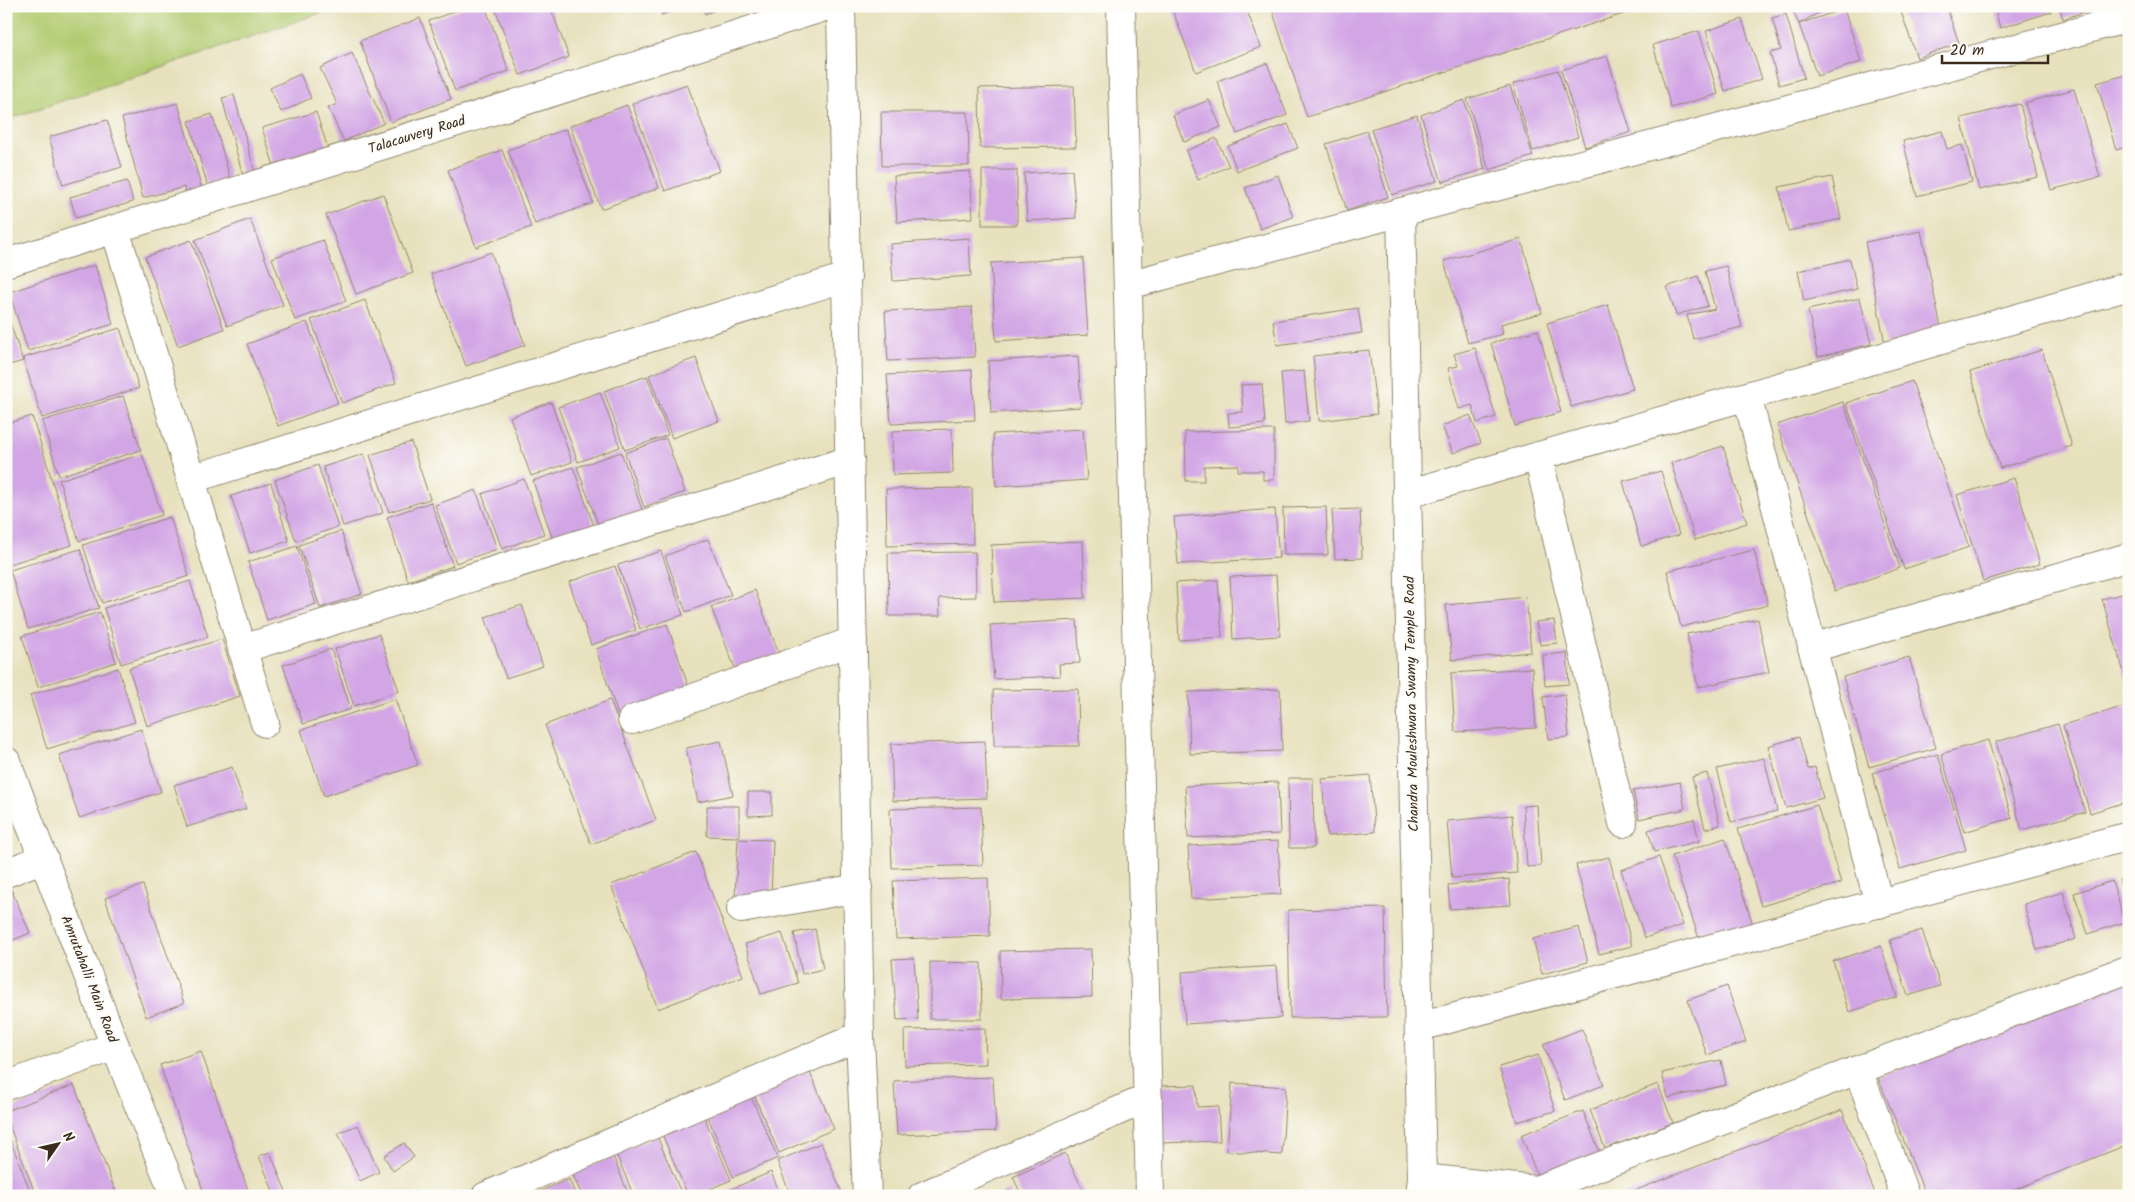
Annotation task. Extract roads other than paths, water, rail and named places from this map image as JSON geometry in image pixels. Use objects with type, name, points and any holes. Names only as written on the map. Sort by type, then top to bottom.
[{"type":"street","name":"Talacauvery Road","points":[[6,263],[828,6]]},
{"type":"street","points":[[841,6],[860,1036],[867,1196]]},
{"type":"street","points":[[1121,6],[1150,1196]]},
{"type":"street","points":[[1128,286],[2129,18]]},
{"type":"street","name":"Chandra Mouleshwara Swamy Temple Road","points":[[1401,212],[1421,1187]]},
{"type":"street","points":[[114,229],[265,723]]},
{"type":"street","points":[[191,479],[847,277]]},
{"type":"street","points":[[1407,494],[2129,286]]},
{"type":"street","points":[[1747,396],[1879,904]]},
{"type":"street","points":[[1538,456],[1623,823]]},
{"type":"street","points":[[242,648],[850,460]]},
{"type":"street","points":[[1812,648],[2129,557]]},
{"type":"street","points":[[632,720],[853,641]]},
{"type":"street","name":"Amrutahalli Main Road","points":[[6,761],[174,1196]]},
{"type":"street","points":[[1419,1028],[2129,836]]},
{"type":"street","points":[[6,873],[44,858]]},
{"type":"street","points":[[741,909],[858,888]]},
{"type":"street","points":[[1421,1187],[1520,1192],[1536,1190],[2129,970]]},
{"type":"street","points":[[486,1196],[860,1036]]},
{"type":"street","points":[[6,1086],[115,1046]]},
{"type":"street","points":[[1858,1070],[1905,1196]]},
{"type":"street","points":[[922,1196],[1148,1098]]}]
